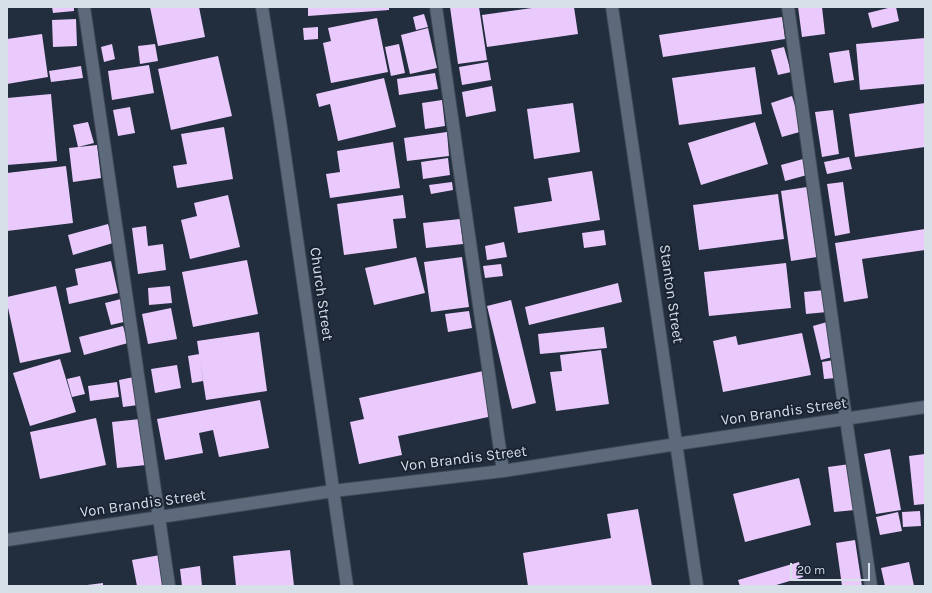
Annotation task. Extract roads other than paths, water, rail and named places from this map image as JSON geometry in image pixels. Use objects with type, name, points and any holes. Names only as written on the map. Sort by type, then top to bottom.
[{"type":"street","points":[[84,7],[169,586]]},
{"type":"street","name":"Church Street","points":[[262,7],[280,121],[347,586]]},
{"type":"street","points":[[436,7],[503,471]]},
{"type":"street","name":"Stanton Street","points":[[612,7],[697,586]]},
{"type":"street","points":[[788,7],[871,586]]},
{"type":"street","name":"Von Brandis Street","points":[[7,540],[333,492],[503,471],[925,407]]}]
